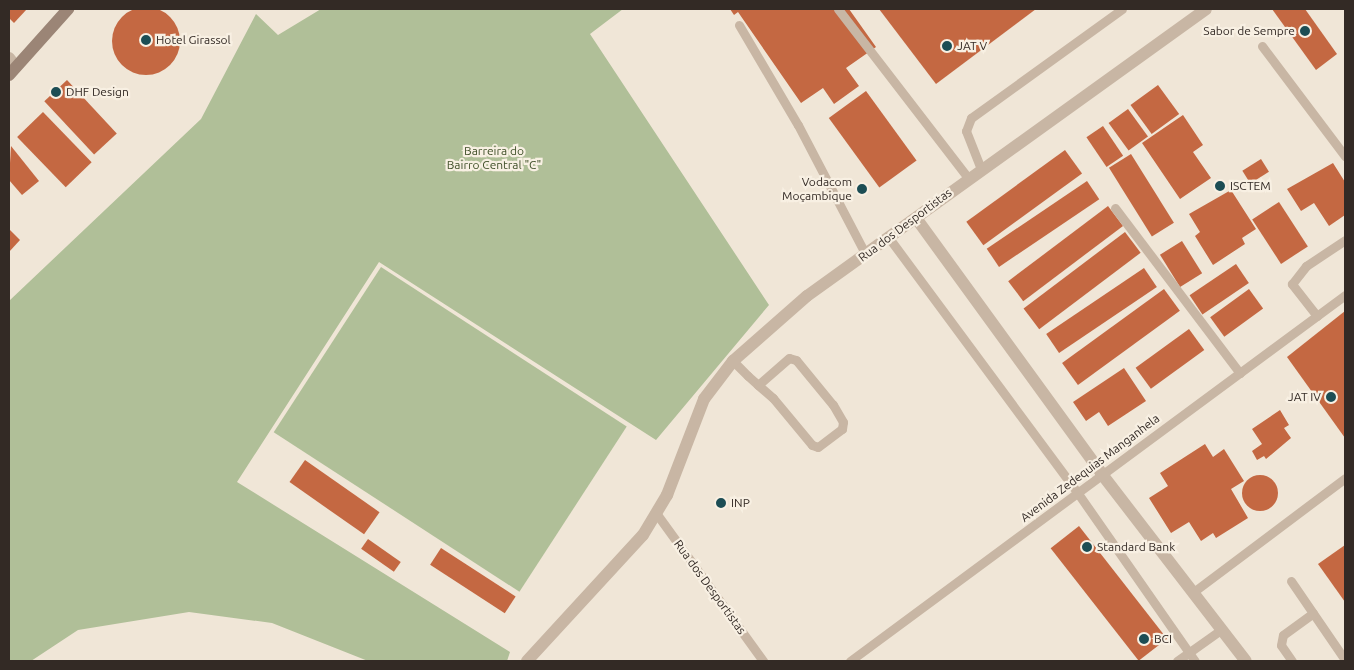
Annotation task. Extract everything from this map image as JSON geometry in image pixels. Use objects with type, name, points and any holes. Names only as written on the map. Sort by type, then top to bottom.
[{"type":"main road","points":[[11,67],[68,9]]},
{"type":"street","name":"Rua dos Desportistas","points":[[527,661],[643,535],[667,495],[704,399],[733,361],[807,296],[866,255],[968,178],[1206,9]]},
{"type":"street","points":[[916,218],[1101,473],[1246,661]]},
{"type":"lane","points":[[838,9],[968,178]]},
{"type":"lane","points":[[981,169],[966,131],[971,118],[1122,9]]},
{"type":"lane","points":[[739,25],[798,124],[866,255]]},
{"type":"lane","points":[[1262,46],[1345,156]]},
{"type":"lane","points":[[1115,208],[1240,372]]},
{"type":"lane","points":[[889,238],[1077,492],[1195,661]]},
{"type":"lane","points":[[1317,316],[1292,284],[1306,266],[1345,240]]},
{"type":"lane","name":"Avenida Zedequias Manganhela","points":[[850,661],[1101,473],[1345,295]]},
{"type":"lane","points":[[733,361],[758,385],[812,446],[818,447],[842,429],[843,422],[833,405],[796,360],[789,358],[758,385]]},
{"type":"lane","points":[[1192,593],[1345,478]]},
{"type":"lane","name":"Rua dos Desportistas","points":[[656,512],[763,661]]},
{"type":"lane","points":[[1290,582],[1345,660]]},
{"type":"lane","points":[[1292,661],[1281,645],[1283,635],[1313,613]]},
{"type":"lane","points":[[1177,661],[1222,629]]},
{"type":"green space","name":"Barreira do Bairro Central \"C\"","points":[[321,9],[623,9],[590,34],[769,305],[656,440],[379,262],[237,482],[510,652],[507,661],[368,661],[272,623],[189,612],[78,630],[31,661],[9,661],[9,301],[201,119],[256,14],[278,35]]},
{"type":"green space","points":[[381,267],[627,427],[519,592],[274,432]]},
{"type":"building","name":"Hotel Girassol","points":[[146,7],[159,10],[170,17],[177,28],[180,41],[177,54],[170,65],[159,72],[146,75],[133,72],[122,65],[115,54],[112,41],[115,28],[122,17],[133,10]]},
{"type":"building","points":[[9,9],[27,9],[14,23],[9,18]]},
{"type":"building","points":[[730,9],[849,9],[876,47],[846,68],[859,86],[834,104],[823,88],[801,103],[738,12],[734,15]]},
{"type":"building","name":"JAT V","points":[[879,9],[1036,9],[936,84]]},
{"type":"building","name":"Sabor de Sempre","points":[[1272,9],[1305,9],[1337,54],[1316,70]]},
{"type":"building","points":[[67,80],[117,133],[94,155],[44,101]]},
{"type":"building","points":[[1158,85],[1179,114],[1152,134],[1130,105]]},
{"type":"building","points":[[866,91],[917,161],[879,188],[829,118]]},
{"type":"building","points":[[1128,109],[1148,137],[1129,151],[1109,123]]},
{"type":"building","points":[[43,112],[92,162],[66,187],[17,137]]},
{"type":"building","points":[[1183,115],[1203,145],[1193,152],[1211,178],[1180,199],[1142,143]]},
{"type":"building","points":[[1103,126],[1123,156],[1107,167],[1086,137]]},
{"type":"building","points":[[11,146],[39,181],[22,195],[9,180]]},
{"type":"building","points":[[1065,150],[1082,173],[983,245],[966,222]]},
{"type":"building","points":[[1131,154],[1174,223],[1152,236],[1109,168]]},
{"type":"building","points":[[1261,159],[1269,172],[1250,183],[1242,171]]},
{"type":"building","points":[[1333,163],[1345,182],[1345,215],[1329,226],[1314,203],[1301,211],[1287,189]]},
{"type":"building","points":[[1087,181],[1099,199],[999,267],[987,249]]},
{"type":"building","points":[[1231,190],[1256,229],[1242,238],[1245,244],[1213,265],[1195,236],[1200,232],[1189,214]]},
{"type":"building","points":[[1279,202],[1308,246],[1281,264],[1252,219]]},
{"type":"building","points":[[1108,206],[1123,226],[1023,301],[1008,281]]},
{"type":"building","points":[[9,229],[20,240],[9,252]]},
{"type":"building","points":[[1125,232],[1141,253],[1039,329],[1024,308]]},
{"type":"building","points":[[1182,241],[1202,273],[1180,287],[1160,255]]},
{"type":"building","points":[[1236,264],[1249,283],[1202,314],[1190,295]]},
{"type":"building","points":[[1144,268],[1157,287],[1059,353],[1046,334]]},
{"type":"building","points":[[1164,289],[1180,311],[1078,385],[1062,363]]},
{"type":"building","points":[[1249,289],[1263,308],[1224,337],[1210,317]]},
{"type":"building","name":"JAT IV","points":[[1345,311],[1345,438],[1287,357]]},
{"type":"building","points":[[1189,329],[1204,350],[1151,389],[1136,368]]},
{"type":"building","points":[[1124,368],[1146,401],[1108,426],[1099,412],[1086,421],[1073,402]]},
{"type":"building","points":[[1280,410],[1289,425],[1284,428],[1291,438],[1266,459],[1264,456],[1257,460],[1252,451],[1262,444],[1252,429]]},
{"type":"building","points":[[1205,444],[1213,457],[1224,449],[1244,481],[1231,489],[1248,518],[1216,538],[1213,533],[1201,541],[1189,522],[1171,533],[1149,498],[1168,486],[1160,473]]},
{"type":"building","points":[[305,460],[380,512],[364,534],[290,482]]},
{"type":"building","points":[[1260,475],[1273,480],[1278,493],[1273,506],[1260,511],[1247,506],[1242,493],[1247,480]]},
{"type":"building","points":[[1079,526],[1167,639],[1139,661],[1051,548]]},
{"type":"building","points":[[368,539],[401,562],[394,572],[361,549]]},
{"type":"building","points":[[1345,545],[1345,602],[1318,564]]},
{"type":"building","points":[[441,548],[516,596],[505,613],[430,565]]},
{"type":"place","name":"Sabor de Sempre","points":[[1305,31]]},
{"type":"place","name":"Hotel Girassol","points":[[146,40]]},
{"type":"place","name":"JAT V","points":[[947,46]]},
{"type":"place","name":"DHF Design","points":[[56,92]]},
{"type":"place","name":"ISCTEM","points":[[1220,186]]},
{"type":"place","name":"Vodacom Moçambique","points":[[862,189]]},
{"type":"place","name":"JAT IV","points":[[1331,397]]},
{"type":"place","name":"INP","points":[[721,503]]},
{"type":"place","name":"Standard Bank","points":[[1087,547]]},
{"type":"place","name":"BCI","points":[[1144,639]]}]
